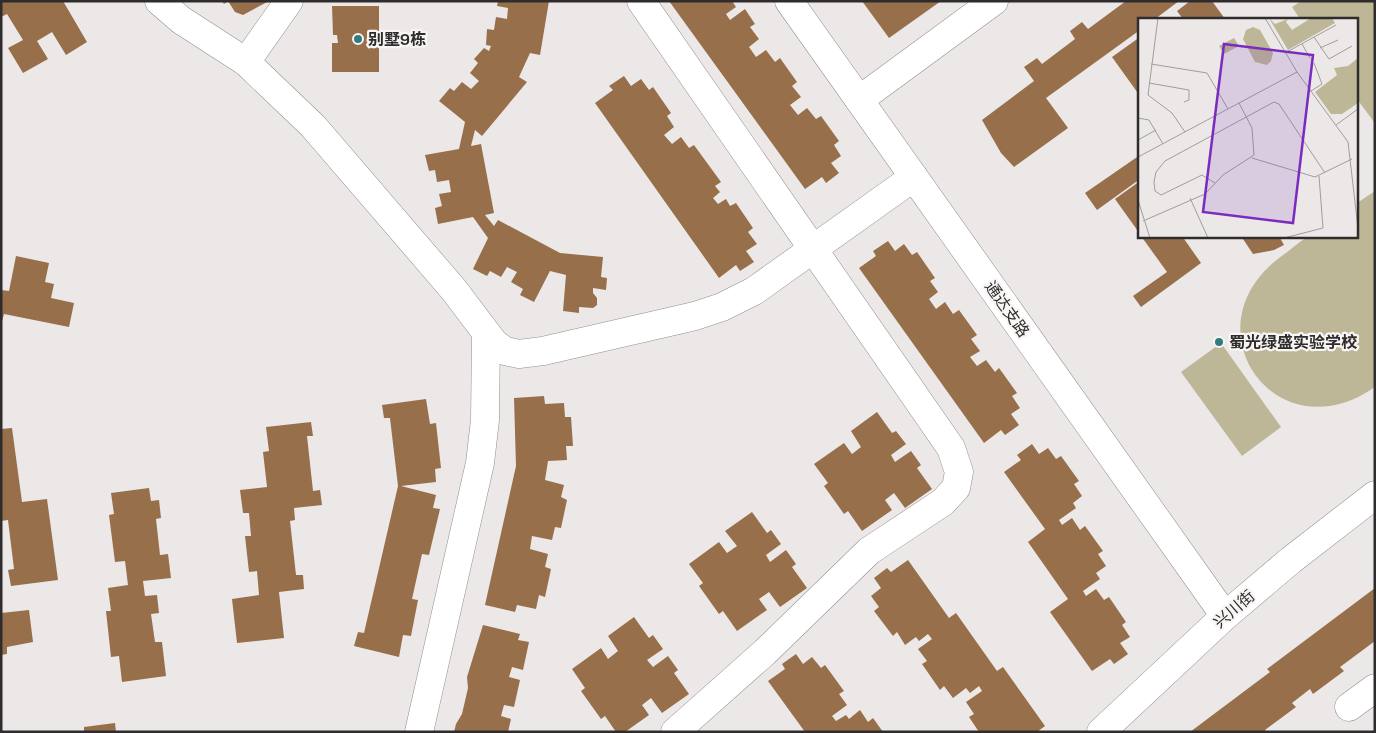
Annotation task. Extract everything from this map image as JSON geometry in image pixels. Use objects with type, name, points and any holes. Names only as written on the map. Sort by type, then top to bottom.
[{"type":"street","points":[[159,1],[177,10],[246,62],[313,126],[454,290],[486,334],[505,351],[519,354]]},
{"type":"street","points":[[246,62],[289,1]]},
{"type":"street","points":[[641,1],[951,448],[958,472],[956,488],[944,502],[869,551],[765,652],[675,732]]},
{"type":"street","name":"通达支路","points":[[789,1],[1225,616]]},
{"type":"street","points":[[859,100],[994,1]]},
{"type":"street","points":[[486,391],[494,371],[506,360],[519,354],[552,349],[695,316],[722,307],[754,291],[914,178]]},
{"type":"street","points":[[419,732],[480,464],[486,391],[486,334]]},
{"type":"street","name":"兴川街","points":[[1101,732],[1225,616],[1370,508]]},
{"type":"street","points":[[1348,707],[1375,688]]},
{"type":"shaded area","points":[[1301,1],[1375,1],[1374,122],[1358,100],[1358,18],[1299,18],[1292,7]]},
{"type":"shaded area","points":[[1375,191],[1375,387],[1338,404],[1305,406],[1276,394],[1254,374],[1242,346],[1242,315],[1254,284],[1283,255],[1307,238],[1358,238],[1358,202]]},
{"type":"shaded area","points":[[1221,343],[1281,427],[1242,456],[1181,372]]},
{"type":"building","points":[[1,1],[63,1],[87,42],[66,55],[52,32],[37,41],[48,59],[23,73],[8,48],[23,40],[7,14],[1,17]]},
{"type":"building","points":[[228,1],[269,1],[243,15],[235,12]]},
{"type":"building","points":[[498,1],[549,1],[540,55],[530,53],[519,77],[527,82],[482,136],[475,130],[471,146],[481,144],[494,213],[485,215],[494,226],[498,220],[560,253],[603,257],[601,277],[607,278],[606,290],[593,288],[593,293],[597,298],[597,305],[593,308],[579,307],[579,313],[563,311],[566,275],[550,271],[534,302],[520,295],[523,289],[511,282],[517,272],[507,267],[501,277],[490,271],[487,276],[473,269],[488,238],[473,217],[438,224],[435,208],[442,206],[439,194],[451,192],[449,180],[437,182],[435,170],[429,171],[425,155],[459,149],[465,122],[439,101],[450,88],[454,91],[462,82],[471,89],[479,81],[470,73],[478,63],[474,59],[484,48],[489,51],[491,46],[486,45],[487,29],[494,30],[496,17],[507,19],[508,8],[497,6]]},
{"type":"building","points":[[669,1],[732,1],[736,7],[726,14],[730,20],[745,9],[755,24],[750,27],[759,39],[749,47],[756,57],[766,50],[775,62],[780,58],[797,82],[792,86],[801,97],[790,105],[798,115],[807,108],[816,119],[821,116],[839,141],[834,145],[841,156],[831,163],[839,173],[826,183],[822,177],[805,189]]},
{"type":"building","points":[[862,1],[941,1],[889,38]]},
{"type":"building","points":[[1126,1],[1179,1],[1156,18],[1138,18],[1138,31],[1046,98],[1068,128],[1014,167],[1001,153],[982,120],[1034,81],[1024,67],[1037,58],[1042,64],[1075,39],[1070,31],[1082,22],[1088,29]]},
{"type":"building","points":[[1190,1],[1212,1],[1224,18],[1182,18],[1177,11]]},
{"type":"building","name":"别墅9栋","points":[[332,6],[379,6],[379,72],[332,72],[332,43],[338,43],[337,35],[333,35]]},
{"type":"building","points":[[1138,38],[1138,93],[1112,57]]},
{"type":"building","points":[[624,76],[631,86],[641,79],[649,90],[653,87],[671,113],[667,116],[674,127],[664,135],[672,144],[681,137],[689,148],[694,145],[721,182],[715,186],[720,192],[713,198],[718,204],[726,199],[730,206],[736,203],[753,228],[748,232],[757,244],[746,251],[754,262],[740,271],[736,265],[719,278],[595,103],[613,90],[609,86]]},
{"type":"building","points":[[1138,156],[1138,180],[1097,210],[1085,193]]},
{"type":"building","points":[[1138,182],[1138,231],[1115,199]]},
{"type":"building","points":[[1142,238],[1183,238],[1201,263],[1141,307],[1133,296],[1167,272]]},
{"type":"building","points":[[1242,238],[1280,238],[1284,245],[1274,250],[1253,254]]},
{"type":"building","points":[[888,241],[895,251],[904,244],[912,255],[917,252],[935,278],[930,281],[938,292],[929,299],[936,309],[945,302],[953,314],[959,310],[977,335],[971,339],[980,351],[970,357],[977,366],[986,360],[995,372],[999,368],[1017,393],[1012,396],[1020,408],[1011,414],[1019,425],[1005,435],[1001,430],[984,443],[859,268],[876,256],[873,251]]},
{"type":"building","points":[[16,256],[49,263],[45,282],[54,284],[51,298],[74,303],[69,327],[4,314],[1,325],[1,290],[9,291]]},
{"type":"building","points":[[544,396],[545,404],[564,403],[565,417],[571,417],[573,446],[566,446],[567,460],[548,461],[545,480],[564,485],[561,497],[567,500],[561,528],[555,527],[552,540],[532,536],[530,549],[548,554],[545,567],[551,569],[545,597],[539,595],[536,609],[517,605],[515,612],[485,605],[516,466],[514,398]]},
{"type":"building","points":[[426,399],[430,424],[436,423],[441,468],[435,469],[436,482],[401,486],[436,495],[433,508],[440,509],[429,555],[422,554],[412,599],[418,600],[411,636],[403,635],[399,657],[354,646],[358,632],[364,633],[398,486],[390,418],[384,418],[382,405]]},
{"type":"building","points":[[877,412],[892,433],[896,431],[906,444],[891,455],[895,462],[911,451],[921,465],[917,468],[932,489],[905,508],[894,493],[885,500],[892,510],[862,531],[848,511],[844,514],[824,486],[828,483],[814,464],[844,443],[852,454],[861,447],[851,431]]},
{"type":"building","points":[[311,422],[313,436],[307,436],[313,491],[320,490],[322,505],[294,508],[295,520],[290,521],[296,575],[303,575],[304,589],[279,592],[284,638],[237,643],[232,599],[259,595],[257,571],[249,572],[245,536],[251,536],[249,513],[243,513],[240,490],[267,487],[263,452],[269,451],[266,427]]},
{"type":"building","points":[[12,428],[22,502],[47,499],[58,580],[11,586],[8,570],[14,569],[8,520],[1,521],[1,429]]},
{"type":"building","points":[[1032,444],[1039,454],[1048,448],[1056,459],[1061,456],[1079,481],[1074,484],[1082,496],[1073,503],[1076,508],[1059,520],[1062,525],[1072,518],[1080,530],[1085,526],[1103,551],[1098,554],[1106,566],[1096,573],[1100,579],[1083,591],[1086,596],[1096,589],[1104,600],[1109,597],[1126,622],[1122,625],[1130,637],[1120,643],[1128,654],[1114,664],[1110,659],[1092,671],[1050,612],[1068,599],[1028,542],[1045,529],[1004,472],[1021,460],[1017,455]]},
{"type":"building","points":[[149,488],[151,501],[159,500],[161,518],[156,519],[160,555],[168,554],[171,578],[143,581],[145,596],[157,595],[159,613],[151,614],[155,642],[162,642],[166,676],[122,682],[119,656],[111,657],[106,611],[111,611],[108,588],[128,585],[125,561],[115,562],[109,515],[114,514],[111,493]]},
{"type":"building","points":[[752,512],[767,533],[771,530],[781,544],[766,555],[770,562],[786,550],[796,564],[792,567],[807,588],[780,607],[769,592],[759,599],[767,610],[737,631],[723,611],[719,614],[699,586],[703,583],[689,564],[719,542],[727,553],[737,546],[725,531]]},
{"type":"building","points":[[908,560],[949,618],[956,613],[997,671],[1003,667],[1045,726],[1037,732],[979,732],[969,717],[974,714],[966,702],[982,691],[979,686],[970,693],[966,688],[953,698],[944,686],[940,690],[922,664],[927,661],[918,649],[932,639],[928,634],[919,641],[916,637],[905,645],[897,632],[893,636],[874,611],[879,607],[871,596],[881,588],[874,578],[887,568],[891,572]]},
{"type":"building","points":[[1375,588],[1375,641],[1340,667],[1344,671],[1313,694],[1310,689],[1292,703],[1296,707],[1265,730],[1267,732],[1190,732],[1270,672],[1267,669]]},
{"type":"building","points":[[29,610],[33,642],[7,647],[7,654],[1,655],[1,613]]},
{"type":"building","points":[[634,617],[649,638],[653,635],[663,649],[647,660],[653,667],[668,656],[678,670],[674,673],[689,694],[662,713],[651,698],[642,705],[649,715],[625,732],[616,732],[605,716],[601,719],[581,691],[585,688],[572,669],[601,648],[608,659],[618,651],[608,636]]},
{"type":"building","points":[[483,625],[520,634],[518,640],[529,642],[523,670],[512,667],[509,677],[520,680],[514,707],[504,705],[501,716],[511,719],[508,732],[454,732],[462,714],[468,688],[467,677]]},
{"type":"building","points":[[796,654],[803,664],[812,657],[821,668],[825,665],[844,691],[839,694],[847,705],[832,716],[836,721],[846,715],[849,719],[860,710],[868,722],[873,718],[883,732],[805,732],[768,681],[785,669],[782,664]]},
{"type":"building","points":[[115,723],[116,732],[84,732],[84,727]]},
{"type":"place","name":"别墅9栋","points":[[358,39]]},
{"type":"place","name":"蜀光绿盛实验学校","points":[[1219,342]]}]
